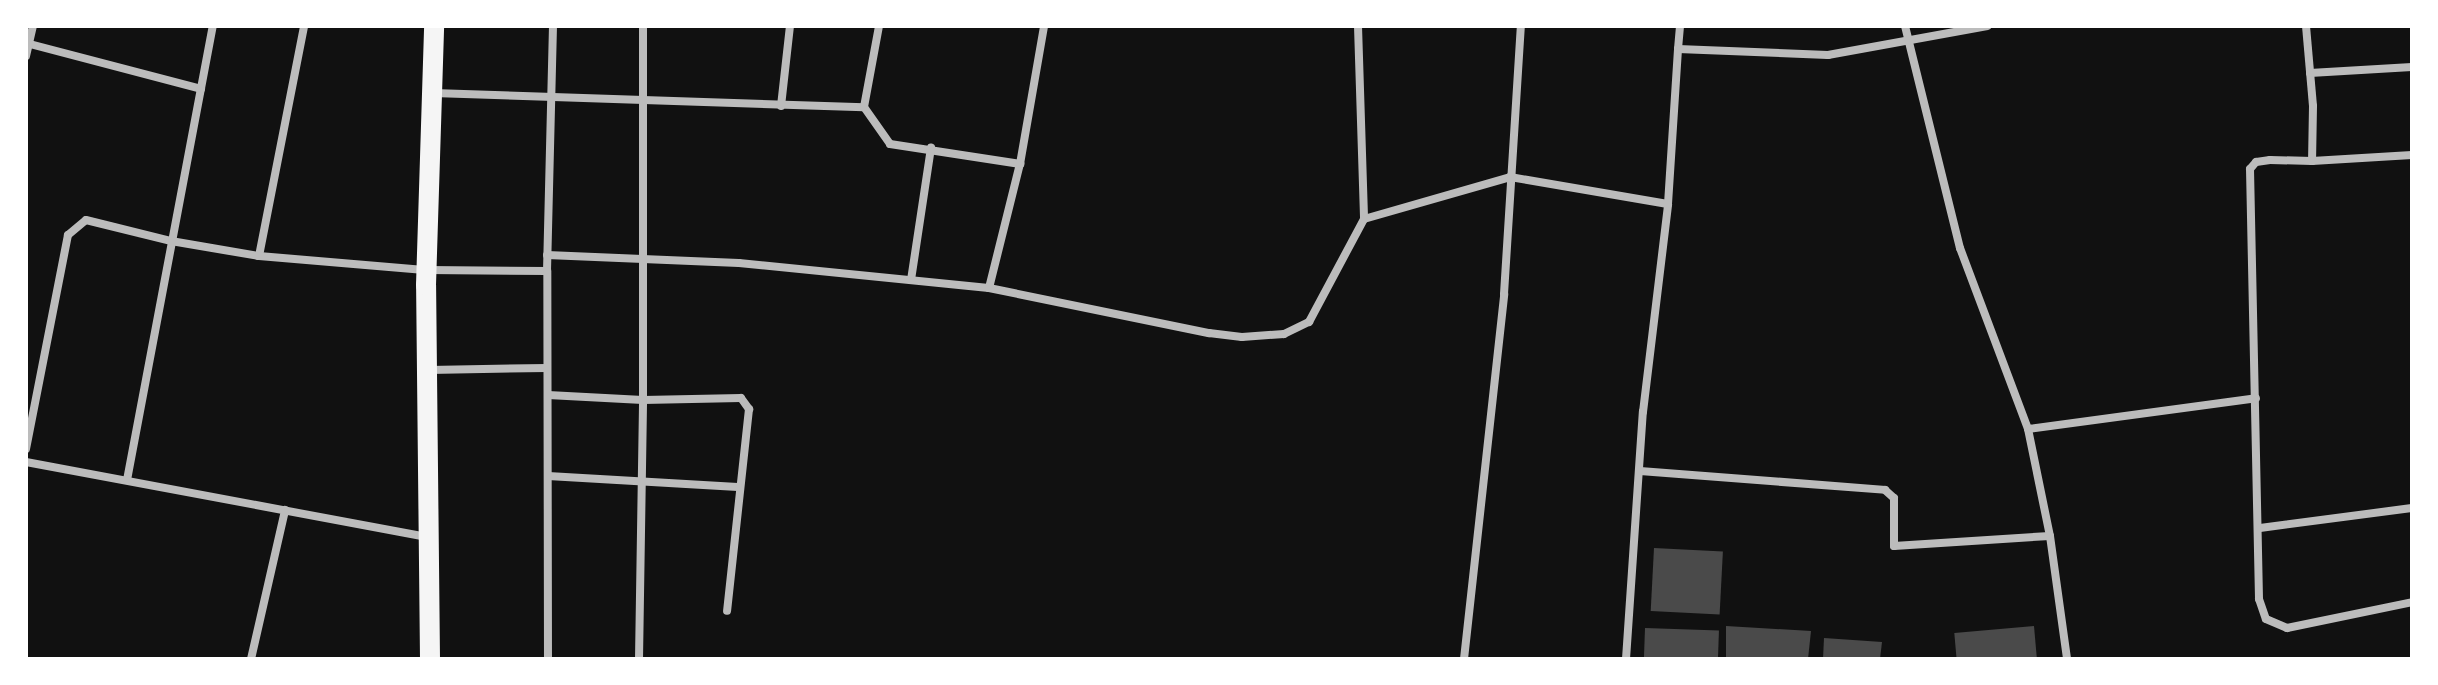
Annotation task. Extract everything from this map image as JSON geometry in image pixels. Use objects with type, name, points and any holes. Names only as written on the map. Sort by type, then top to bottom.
[{"type":"main road","points":[[430,659],[427,270],[434,26]]},
{"type":"street","points":[[26,56],[33,26]]},
{"type":"street","points":[[127,480],[213,26]]},
{"type":"street","points":[[259,256],[304,26]]},
{"type":"street","points":[[548,659],[547,255],[553,26]]},
{"type":"street","points":[[639,659],[644,261],[643,26]]},
{"type":"street","points":[[781,106],[790,26]]},
{"type":"street","points":[[879,26],[864,107],[890,144],[1020,164]]},
{"type":"street","points":[[989,288],[1020,164],[1044,26]]},
{"type":"street","points":[[547,255],[739,263],[989,288],[1209,333],[1242,337],[1284,334],[1309,322],[1364,219],[1358,26]]},
{"type":"street","points":[[1464,659],[1492,419],[1521,26]]},
{"type":"street","points":[[1626,659],[1649,353],[1668,204],[1680,26]]},
{"type":"street","points":[[1905,26],[1960,248],[2028,429],[2050,536],[2067,659]]},
{"type":"street","points":[[1678,49],[1828,55],[1987,26]]},
{"type":"street","points":[[2306,26],[2312,161]]},
{"type":"street","points":[[27,44],[201,89]]},
{"type":"street","points":[[2310,73],[2412,67]]},
{"type":"street","points":[[431,93],[864,107]]},
{"type":"street","points":[[911,280],[931,148]]},
{"type":"street","points":[[2412,155],[2312,161],[2270,160],[2256,162],[2250,169],[2260,528],[2258,590],[2266,619],[2277,626],[2297,628],[2412,602]]},
{"type":"street","points":[[1364,219],[1510,177],[1668,204]]},
{"type":"street","points":[[26,449],[68,235],[86,220],[171,241],[259,256],[427,270],[547,271]]},
{"type":"street","points":[[429,370],[547,368]]},
{"type":"street","points":[[548,395],[643,400],[741,398],[749,409],[738,487],[727,611]]},
{"type":"street","points":[[2028,429],[2256,398]]},
{"type":"street","points":[[26,462],[428,537]]},
{"type":"street","points":[[1640,471],[1885,490],[1894,498],[1894,546],[2050,536]]},
{"type":"street","points":[[548,476],[738,487]]},
{"type":"street","points":[[2260,528],[2412,508]]},
{"type":"street","points":[[251,659],[285,510]]},
{"type":"building","points":[[1654,548],[1723,552],[1720,615],[1651,611]]},
{"type":"building","points":[[1726,626],[1811,631],[1808,659],[1726,659]]},
{"type":"building","points":[[2034,626],[2037,659],[1957,659],[1954,633]]},
{"type":"building","points":[[1645,628],[1719,631],[1718,659],[1644,659]]},
{"type":"building","points":[[1824,638],[1882,642],[1880,659],[1823,659]]}]
